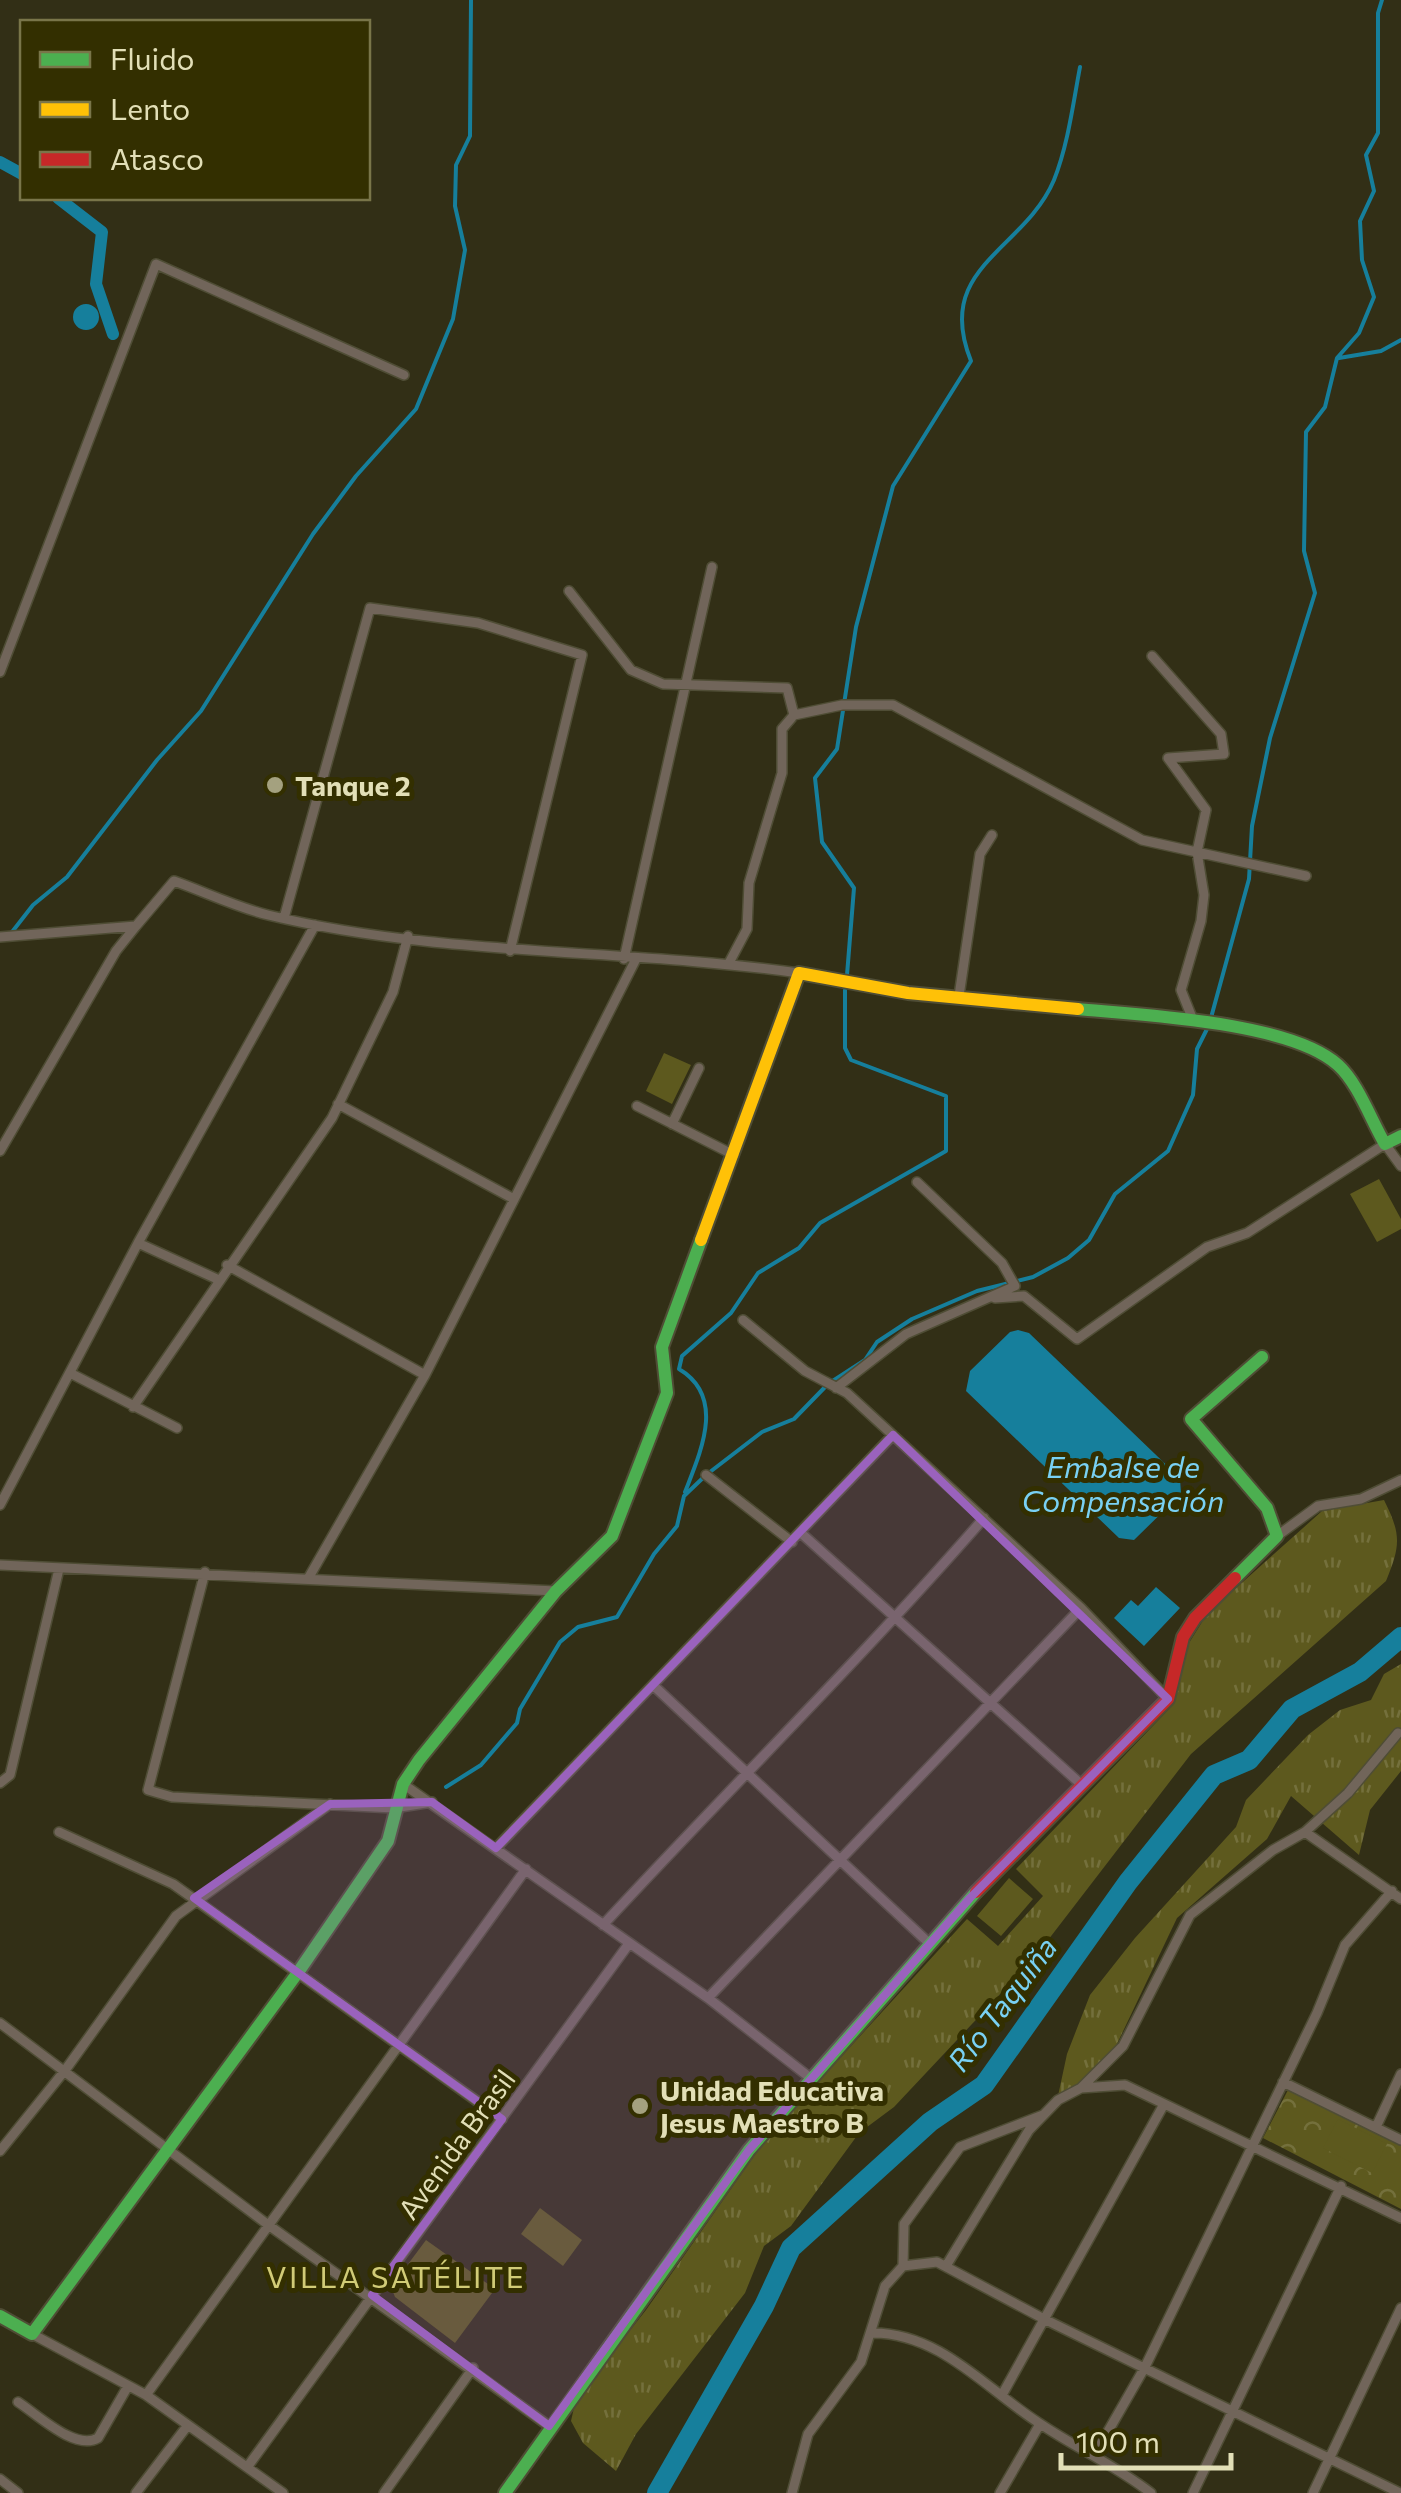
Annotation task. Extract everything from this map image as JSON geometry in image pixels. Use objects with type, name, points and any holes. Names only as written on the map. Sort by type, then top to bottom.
[{"type":"street","points":[[0,672],[156,264],[404,376]]},
{"type":"street","points":[[624,958],[712,567]]},
{"type":"street","points":[[568,591],[631,670],[663,684],[787,688],[794,715]]},
{"type":"street","points":[[284,918],[370,608],[478,623],[582,655],[510,951]]},
{"type":"street","points":[[1152,656],[1221,734],[1224,754],[1168,758],[1206,810],[1196,852],[1203,908],[1182,990],[1192,1020]]},
{"type":"street","points":[[730,964],[747,930],[749,883],[782,773],[782,728],[794,715],[842,706],[892,705],[1142,840],[1306,876]]},
{"type":"street","points":[[959,996],[980,854],[992,835]]},
{"type":"street","points":[[0,1150],[116,951],[174,881],[315,926],[510,951],[730,964],[908,993],[1192,1020],[1312,1046],[1341,1067],[1401,1166]]},
{"type":"street","points":[[0,936],[136,926]]},
{"type":"street","points":[[0,1505],[138,1243],[315,926]]},
{"type":"street","points":[[133,1407],[338,1104],[393,992],[408,936]]},
{"type":"street","points":[[309,1578],[425,1375],[636,959]]},
{"type":"street","points":[[32,2334],[299,1971],[388,1841],[403,1784],[556,1591],[600,1549],[621,1520],[668,1394],[662,1347],[799,973]]},
{"type":"street","points":[[672,1124],[699,1068]]},
{"type":"street","points":[[338,1104],[514,1199]]},
{"type":"street","points":[[637,1106],[734,1155]]},
{"type":"street","points":[[836,1388],[850,1372],[906,1334],[950,1312],[995,1298],[1024,1296],[1077,1339],[1207,1247],[1247,1233],[1401,1136]]},
{"type":"street","points":[[918,1182],[1011,1275],[1015,1286],[995,1298]]},
{"type":"street","points":[[138,1243],[217,1280]]},
{"type":"street","points":[[227,1265],[425,1375]]},
{"type":"street","points":[[742,1320],[893,1435],[1081,1608],[1168,1698]]},
{"type":"street","points":[[1262,1357],[1245,1376],[1191,1419],[1266,1508],[1277,1536]]},
{"type":"street","points":[[70,1373],[177,1428]]},
{"type":"street","points":[[496,1848],[893,1435]]},
{"type":"street","points":[[706,1475],[792,1542]]},
{"type":"street","points":[[505,2493],[749,2150],[970,1898],[1168,1698],[1183,1636],[1195,1618],[1277,1536],[1318,1506],[1361,1500],[1401,1480]]},
{"type":"street","points":[[602,1925],[746,1770],[897,1618],[984,1518]]},
{"type":"street","points":[[801,1533],[1083,1786]]},
{"type":"street","points":[[0,1565],[556,1591]]},
{"type":"street","points":[[0,1783],[10,1774],[59,1568]]},
{"type":"street","points":[[206,1572],[148,1790],[172,1797],[394,1808],[432,1802]]},
{"type":"street","points":[[708,1998],[1081,1608]]},
{"type":"street","points":[[654,1686],[842,1857],[931,1945]]},
{"type":"street","points":[[946,2266],[1029,2130],[1058,2100],[1081,2088],[1123,2046],[1190,1915],[1273,1850],[1305,1832],[1348,1794],[1398,1733]]},
{"type":"street","points":[[403,1784],[708,1998],[814,2080]]},
{"type":"street","points":[[0,2151],[66,2069],[176,1916],[194,1898],[330,1804]]},
{"type":"street","points":[[59,1832],[194,1898],[502,2119]]},
{"type":"street","points":[[1305,1832],[1401,1899]]},
{"type":"street","points":[[146,2395],[526,1869]]},
{"type":"street","points":[[1095,2454],[1145,2367],[1345,1945],[1392,1891]]},
{"type":"street","name":"Avenida Brasil","points":[[248,2466],[628,1945]]},
{"type":"street","points":[[0,2024],[66,2069],[267,2224],[474,2368],[549,2426]]},
{"type":"street","points":[[1376,2127],[1401,2074]]},
{"type":"street","points":[[1283,2082],[1401,2140]]},
{"type":"street","points":[[1081,2088],[1125,2084],[1163,2106],[1341,2186],[1401,2218]]},
{"type":"street","points":[[1002,2395],[1163,2106]]},
{"type":"street","points":[[792,2493],[808,2434],[861,2362],[886,2286],[902,2266],[904,2224],[960,2147],[1046,2114]]},
{"type":"street","points":[[1193,2493],[1341,2186]]},
{"type":"street","points":[[902,2266],[937,2262],[946,2266],[1046,2320],[1235,2409],[1400,2493]]},
{"type":"street","points":[[1313,2493],[1401,2308]]},
{"type":"street","points":[[0,2316],[146,2395],[284,2493]]},
{"type":"street","points":[[873,2332],[912,2337],[1150,2493]]},
{"type":"street","points":[[384,2493],[474,2368]]},
{"type":"street","points":[[18,2402],[77,2441],[90,2442],[98,2438],[128,2386]]},
{"type":"street","points":[[1000,2493],[1040,2424]]},
{"type":"street","points":[[136,2493],[188,2425]]},
{"type":"street","points":[[0,2479],[18,2493]]},
{"type":"highlighted area","points":[[893,1435],[1168,1699],[970,1898],[749,2150],[549,2426],[372,2295],[502,2119],[194,1898],[330,1804],[432,1802],[496,1848]]},
{"type":"green space","points":[[664,1053],[691,1065],[672,1104],[646,1091]]},
{"type":"green space","points":[[1379,1179],[1401,1219],[1401,1229],[1377,1242],[1350,1194]]},
{"type":"green space","points":[[1384,1500],[1397,1540],[1386,1581],[1191,1754],[1035,1957],[894,2107],[859,2133],[791,2226],[764,2246],[745,2293],[636,2434],[616,2471],[583,2443],[571,2421],[576,2399],[646,2310],[766,2139],[967,1919],[998,1946],[1043,1896],[1016,1869],[1169,1709],[1184,1651],[1207,1614],[1322,1511]]},
{"type":"green space","points":[[1401,1664],[1401,1771],[1370,1810],[1359,1855],[1291,1796],[1267,1839],[1177,1918],[1116,2046],[1076,2087],[1058,2096],[1067,2054],[1090,1995],[1135,1938],[1236,1827],[1246,1800],[1308,1735],[1340,1710],[1371,1700],[1384,1674]]},
{"type":"green space","points":[[1009,1878],[1033,1899],[1001,1936],[977,1916]]},
{"type":"green space","points":[[1288,2090],[1401,2146],[1401,2209],[1263,2138]]},
{"type":"green space","points":[[1338,2119],[1387,2144],[1372,2173],[1323,2148]]},
{"type":"green space","points":[[540,2208],[582,2240],[563,2266],[521,2234]]},
{"type":"green space","points":[[426,2240],[495,2289],[455,2343],[395,2297],[391,2287]]},
{"type":"water","points":[[86,304],[95,308],[99,317],[95,326],[86,330],[77,326],[73,317],[77,308]]},
{"type":"water","name":"Embalse de Compensación","points":[[1010,1332],[1029,1333],[1180,1478],[1181,1494],[1134,1540],[1119,1538],[966,1391],[970,1371]]},
{"type":"water","points":[[1156,1587],[1180,1608],[1144,1646],[1114,1618],[1131,1600],[1138,1606]]},
{"type":"waterway","points":[[12,932],[33,905],[67,877],[157,760],[201,711],[313,534],[356,476],[416,409],[453,319],[465,250],[455,206],[456,165],[470,136],[471,0]]},
{"type":"waterway","points":[[446,1787],[481,1765],[517,1723],[520,1709],[560,1642],[578,1627],[617,1617],[654,1554],[677,1526],[684,1496],[706,1475],[762,1432],[794,1419],[828,1384],[865,1360],[877,1342],[912,1319],[977,1291],[1033,1277],[1068,1258],[1089,1240],[1115,1194],[1168,1151],[1193,1095],[1197,1049],[1209,1025],[1249,879],[1252,826],[1270,738],[1315,593],[1304,551],[1306,432],[1325,407],[1337,358],[1359,333],[1374,297],[1362,260],[1360,221],[1374,191],[1366,155],[1378,133],[1378,13],[1382,0]]},
{"type":"waterway","points":[[847,975],[854,888],[822,842],[815,778],[837,749],[856,627],[893,486],[971,361],[962,329],[964,303],[973,281],[1040,204],[1054,180],[1067,139],[1080,67]]},
{"type":"waterway","points":[[0,162],[20,173]]},
{"type":"waterway","points":[[61,200],[102,232],[96,284],[113,334]]},
{"type":"waterway","points":[[1339,358],[1381,351],[1401,340]]},
{"type":"waterway","points":[[685,1492],[703,1442],[706,1409],[702,1394],[679,1369],[682,1356],[731,1313],[758,1273],[799,1248],[820,1223],[946,1151],[946,1096],[851,1060],[845,1048],[845,990]]},
{"type":"waterway","name":"Río Taquiña","points":[[657,2493],[764,2306],[791,2248],[930,2122],[984,2085],[1128,1882],[1214,1775],[1249,1760],[1292,1709],[1360,1672],[1401,1637]]},
{"type":"traffic: fast","points":[[1078,1009],[1215,1023],[1287,1039],[1316,1050],[1345,1073],[1385,1144],[1401,1136]]},
{"type":"traffic: fast","points":[[0,2316],[32,2334],[299,1971],[388,1841],[403,1784],[419,1760],[556,1591],[612,1536],[667,1393],[662,1347],[701,1240]]},
{"type":"traffic: fast","points":[[1235,1578],[1277,1536],[1267,1508],[1191,1419],[1262,1357]]},
{"type":"traffic: fast","points":[[505,2493],[749,2150],[976,1892]]},
{"type":"traffic: slow","points":[[701,1240],[799,973],[908,993],[1078,1009]]},
{"type":"traffic: jam","points":[[976,1892],[1168,1699],[1183,1637],[1195,1618],[1235,1578]]},
{"type":"place","name":"Tanque 2","points":[[275,785]]},
{"type":"place","name":"Unidad Educativa Jesus Maestro B","points":[[640,2106]]},
{"type":"district","name":"VILLA SATÉLITE","points":[[396,2275]]}]
